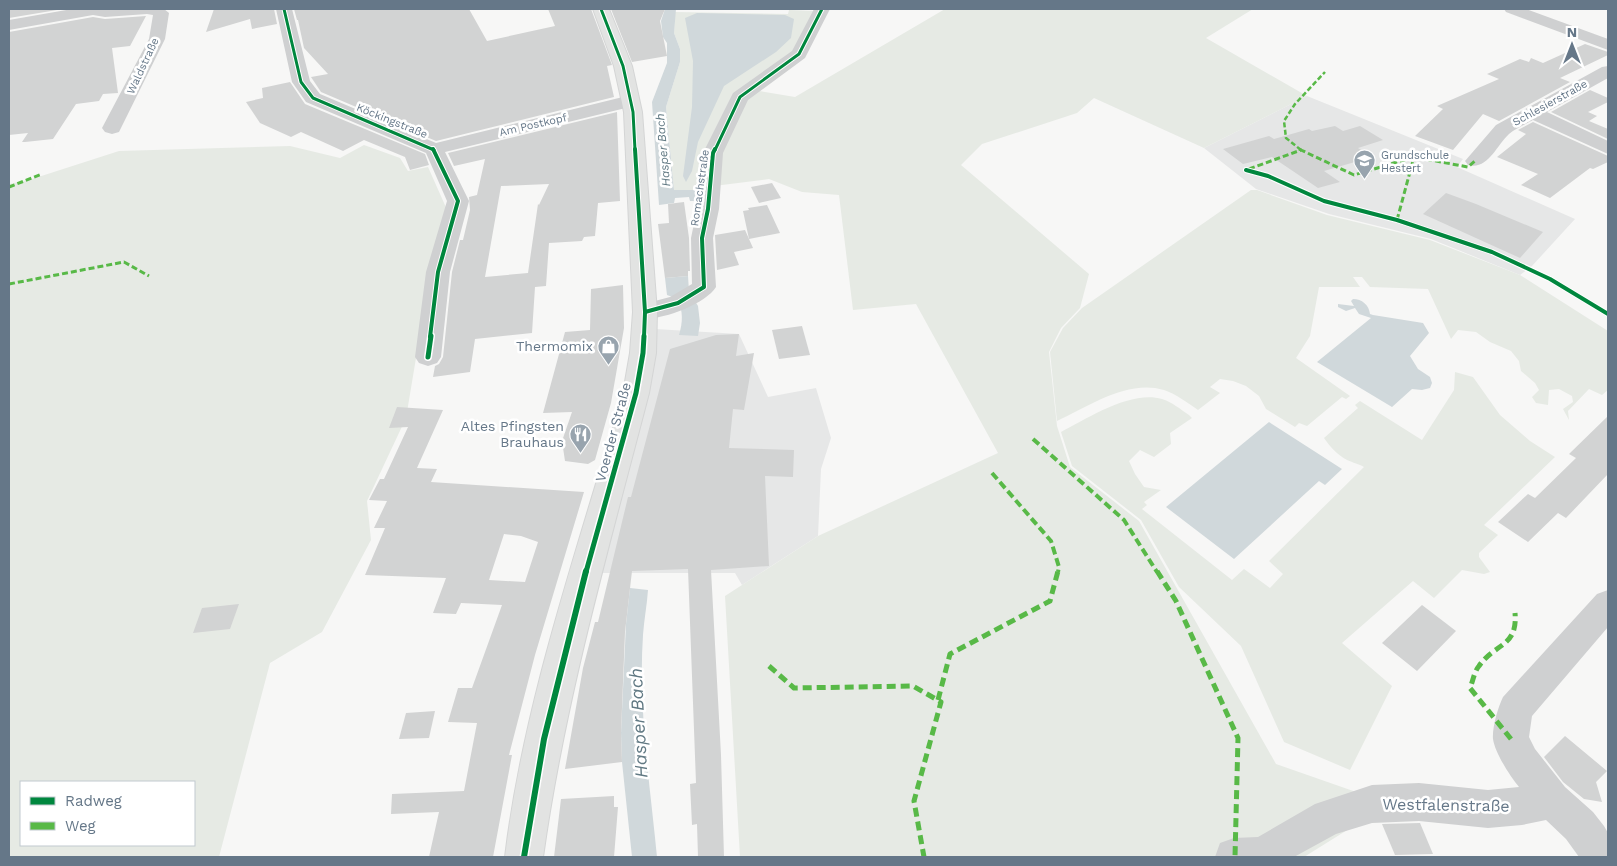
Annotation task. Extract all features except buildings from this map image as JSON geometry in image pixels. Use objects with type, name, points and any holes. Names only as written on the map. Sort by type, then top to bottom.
[{"type":"main road","name":"Voerder Straße","points":[[524,857],[540,760],[565,649],[636,393],[643,353],[646,312],[631,102],[623,66],[601,9]]},
{"type":"street","name":"Waldstraße","points":[[9,25],[96,9],[105,12],[148,9],[160,13],[158,39],[112,128]]},
{"type":"street","name":"Köckingstraße","points":[[284,9],[301,82],[313,98],[434,149],[458,201],[438,272],[428,357]]},
{"type":"street","name":"Romachstraße","points":[[646,312],[685,299],[704,287],[702,238],[708,209],[713,153],[740,97],[799,54],[822,9]]},
{"type":"street","points":[[1512,9],[1608,45]]},
{"type":"street","name":"Schlesierstraße","points":[[1475,161],[1503,129],[1608,71]]},
{"type":"street","name":"Am Postkopf","points":[[434,149],[631,102]]},
{"type":"street","points":[[1532,112],[1608,148]]},
{"type":"street","points":[[1598,857],[1596,847],[1585,832],[1552,800],[1522,762],[1512,739],[1515,708],[1608,604]]},
{"type":"street","name":"Westfalenstraße","points":[[1234,857],[1265,856],[1280,844],[1328,817],[1372,804],[1419,802],[1488,809],[1522,806],[1552,800]]},
{"type":"shaded area","points":[[945,9],[1253,9],[1206,38],[1307,96],[1204,148],[1094,98],[1077,113],[982,144],[961,165],[1089,274],[1080,308],[1061,328],[1049,352],[1057,426],[1070,467],[1139,521],[1276,764],[1359,793],[1373,814],[1304,857],[740,857],[725,596],[818,536],[998,453],[916,304],[853,310],[839,195],[802,192],[769,179],[714,186],[724,133],[753,90],[795,97]]},
{"type":"shaded area","points":[[789,10],[814,11],[797,52],[744,91],[702,190],[674,190],[666,107],[680,62],[680,49],[674,33],[675,12],[788,14]]},
{"type":"shaded area","name":"Grundschule Hestert","points":[[1307,96],[1463,159],[1457,167],[1575,219],[1532,266],[1520,275],[1431,239],[1329,214],[1256,189],[1204,148]]},
{"type":"shaded area","points":[[364,145],[400,158],[408,171],[428,167],[448,212],[430,274],[406,418],[367,501],[371,540],[322,632],[270,663],[219,857],[9,857],[9,184],[29,180],[119,151],[290,146],[340,158]]},
{"type":"shaded area","points":[[1251,190],[1257,190],[1327,215],[1430,240],[1520,275],[1608,331],[1608,390],[1602,395],[1589,389],[1568,411],[1569,420],[1563,409],[1573,402],[1572,396],[1559,389],[1549,390],[1548,405],[1536,403],[1532,397],[1539,390],[1535,383],[1521,371],[1519,361],[1511,351],[1490,342],[1476,332],[1458,330],[1451,339],[1428,289],[1370,287],[1362,277],[1353,277],[1360,287],[1319,287],[1310,336],[1296,358],[1350,396],[1346,399],[1342,397],[1307,426],[1299,423],[1295,427],[1266,409],[1259,396],[1246,386],[1220,379],[1210,387],[1220,393],[1198,410],[1164,390],[1137,388],[1109,396],[1057,421],[1050,352],[1063,328],[1082,308]]},
{"type":"shaded area","points":[[655,329],[739,334],[768,397],[816,388],[831,438],[821,469],[818,536],[742,585],[735,573],[599,573]]},
{"type":"shaded area","points":[[1455,372],[1473,377],[1500,415],[1530,441],[1555,457],[1484,525],[1498,535],[1479,553],[1479,557],[1490,572],[1484,574],[1462,570],[1434,598],[1413,581],[1342,643],[1392,686],[1350,770],[1284,742],[1241,646],[1179,587],[1141,520],[1072,466],[1061,432],[1110,407],[1137,398],[1150,397],[1162,399],[1189,415],[1192,418],[1170,433],[1171,444],[1154,457],[1140,450],[1129,461],[1144,487],[1161,490],[1144,502],[1147,505],[1142,509],[1232,580],[1244,569],[1270,588],[1283,574],[1269,561],[1364,467],[1340,455],[1324,438],[1358,408],[1355,405],[1360,401],[1422,440],[1454,390]]},
{"type":"water","name":"Hasper Bach","points":[[665,9],[676,9],[674,33],[680,49],[680,62],[666,107],[674,190],[702,190],[701,201],[690,201],[689,197],[675,198],[674,203],[659,205],[652,102],[667,63],[667,43],[663,37],[661,21]]},
{"type":"water","points":[[697,13],[785,15],[794,19],[791,38],[776,52],[724,86],[698,142],[692,171],[686,182],[683,176],[692,107],[693,61],[685,18]]},
{"type":"water","points":[[688,276],[689,291],[698,306],[700,323],[698,336],[679,335],[682,317],[680,304],[678,299],[667,295],[665,278]]},
{"type":"water","points":[[1353,299],[1364,303],[1370,314],[1423,323],[1429,333],[1410,356],[1418,369],[1430,377],[1432,383],[1430,388],[1422,390],[1412,389],[1392,407],[1317,362],[1371,318],[1359,314],[1355,308],[1346,311],[1338,307],[1338,304],[1354,306],[1351,301]]},
{"type":"water","points":[[1269,422],[1342,469],[1325,485],[1319,481],[1234,559],[1166,507]]},
{"type":"water","name":"Hasper Bach","points":[[630,588],[648,590],[643,635],[642,691],[643,719],[657,857],[632,857],[622,762],[621,733],[626,624]]},
{"type":"marked path","points":[[1301,150],[1286,138],[1284,121],[1295,104],[1325,72]]},
{"type":"marked path","points":[[1249,169],[1301,150],[1354,175],[1414,157],[1468,167],[1475,161]]},
{"type":"marked path","points":[[1397,220],[1414,157]]},
{"type":"marked path","points":[[9,187],[42,174]]},
{"type":"marked path","points":[[9,284],[124,262],[149,276]]},
{"type":"marked path","points":[[1033,439],[1124,520],[1176,601],[1238,738],[1235,857]]},
{"type":"marked path","points":[[938,700],[950,654],[1050,601],[1059,567],[1051,541],[992,473]]},
{"type":"marked path","points":[[1511,739],[1470,688],[1479,666],[1487,657],[1511,638],[1516,624],[1515,613]]},
{"type":"marked path","points":[[769,666],[794,688],[913,686],[941,702],[914,801],[924,857]]},
{"type":"cycle path","points":[[284,9],[301,82],[313,98],[434,149],[458,201],[438,272],[428,357]]},
{"type":"cycle path","points":[[524,857],[544,739],[557,681],[636,393],[643,353],[645,312],[633,112],[623,66],[601,9]]},
{"type":"cycle path","points":[[645,312],[678,303],[704,287],[702,238],[708,209],[713,153],[740,97],[799,54],[822,9]]},
{"type":"cycle path","points":[[1246,170],[1268,176],[1324,201],[1397,220],[1492,252],[1550,279],[1608,314]]},
{"type":"place","name":"Grundschule Hestert","points":[[1365,180]]},
{"type":"place","name":"Thermomix","points":[[609,365]]},
{"type":"place","name":"Altes Pfingsten Brauhaus","points":[[580,453]]}]
